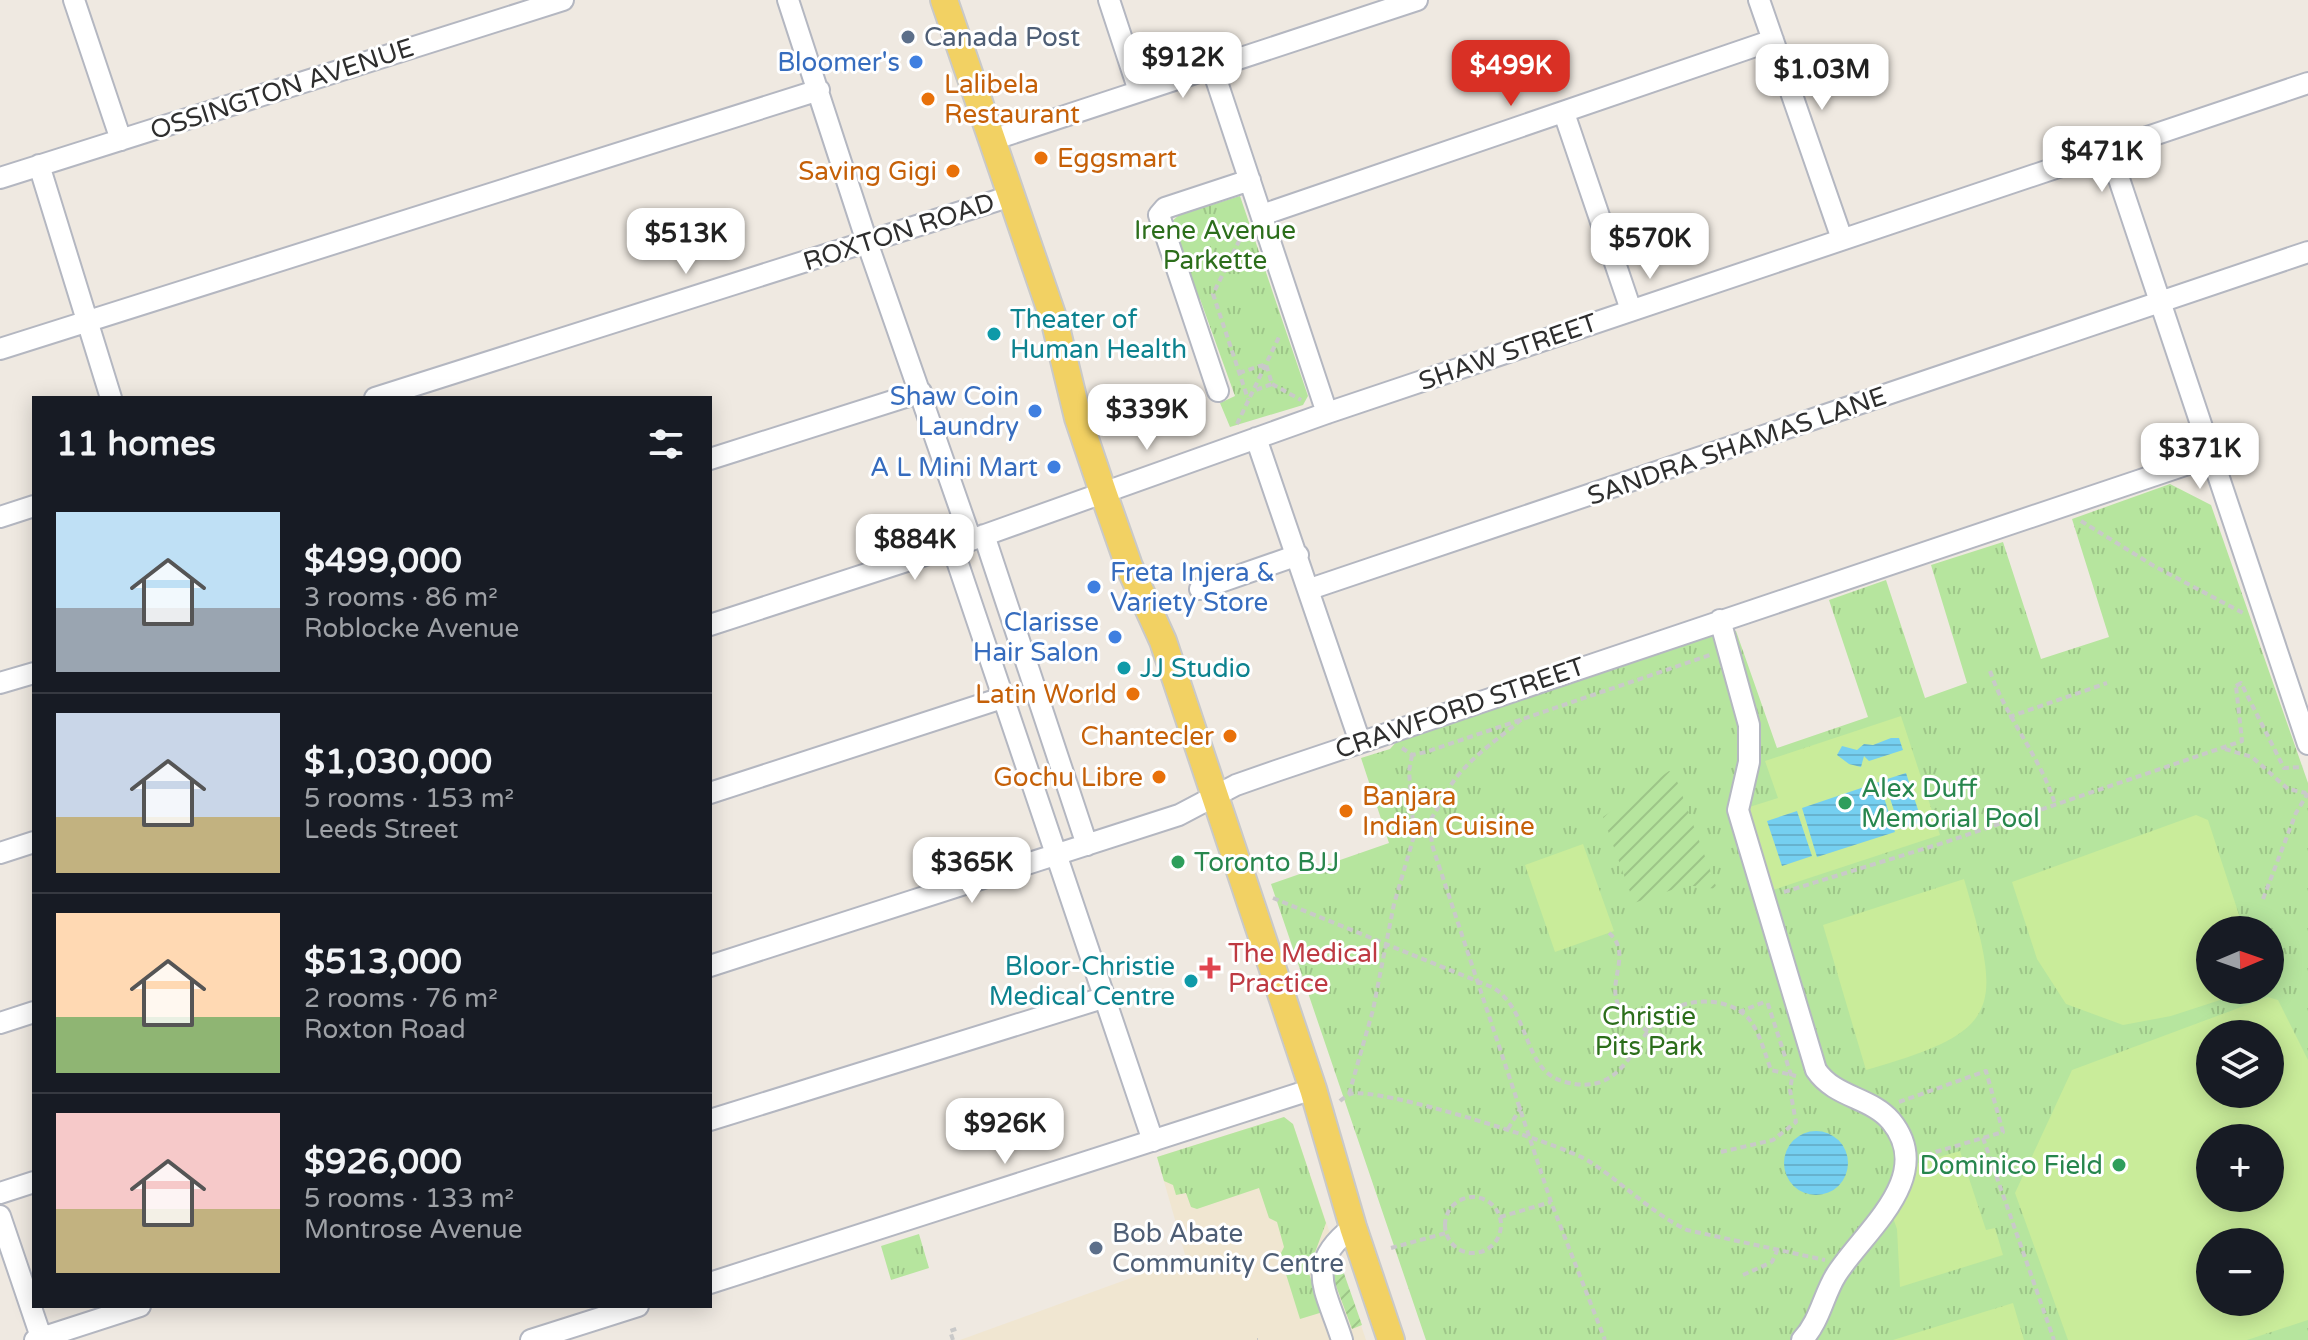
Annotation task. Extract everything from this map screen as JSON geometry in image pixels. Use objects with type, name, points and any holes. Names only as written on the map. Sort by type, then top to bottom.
[{"type":"main road","points":[[944,0],[1055,323],[1078,418],[1103,492],[1129,566],[1163,641],[1313,1089],[1353,1227],[1391,1340]]},
{"type":"street","points":[[74,0],[121,140]]},
{"type":"street","name":"OSSINGTON AVENUE","points":[[0,178],[563,0]]},
{"type":"street","points":[[788,0],[969,540],[1087,845]]},
{"type":"street","points":[[1109,0],[1139,91]]},
{"type":"street","points":[[992,140],[1417,0]]},
{"type":"street","points":[[1759,0],[1842,239]]},
{"type":"street","points":[[1254,222],[1773,40]]},
{"type":"street","points":[[1212,67],[1250,180],[1254,222],[1327,413]]},
{"type":"street","name":"SHAW STREET","points":[[712,624],[969,540],[1327,413],[2308,83]]},
{"type":"street","points":[[0,349],[819,90]]},
{"type":"street","points":[[1564,113],[1631,310]]},
{"type":"street","points":[[2109,149],[2308,744]]},
{"type":"street","points":[[39,165],[110,396]]},
{"type":"street","points":[[1218,391],[1159,215],[1165,208],[1250,180]]},
{"type":"street","name":"ROXTON ROAD","points":[[381,396],[1011,196]]},
{"type":"street","name":"SANDRA SHAMAS LANE","points":[[1310,589],[2308,252]]},
{"type":"street","points":[[712,458],[921,392]]},
{"type":"street","points":[[1256,438],[1360,742]]},
{"type":"street","name":"CRAWFORD STREET","points":[[712,965],[1179,815],[1236,785],[2212,456]]},
{"type":"street","points":[[0,517],[32,507]]},
{"type":"street","points":[[969,540],[1002,698],[1059,854],[1153,1141]]},
{"type":"street","points":[[1200,589],[1298,555]]},
{"type":"street","points":[[1720,620],[1749,725],[1749,762],[1738,810],[1816,1070],[1824,1081],[1841,1093],[1878,1110],[1899,1132],[1905,1161],[1903,1180],[1890,1207],[1843,1264],[1816,1321],[1802,1340]]},
{"type":"street","points":[[0,683],[32,674]]},
{"type":"street","points":[[712,792],[1002,698]]},
{"type":"street","points":[[0,853],[32,843]]},
{"type":"street","points":[[712,1119],[1106,997]]},
{"type":"street","points":[[0,1023],[32,1013]]},
{"type":"street","points":[[712,1282],[1313,1089]]},
{"type":"street","points":[[0,1193],[32,1183]]},
{"type":"street","points":[[0,1216],[39,1339],[134,1308]]},
{"type":"street","points":[[1342,1340],[1322,1278],[1322,1266],[1325,1253],[1353,1227]]},
{"type":"street","points":[[531,1340],[632,1308]]},
{"type":"path","points":[[1248,399],[1213,294],[1254,222]]},
{"type":"path","points":[[1234,430],[1286,321]]},
{"type":"path","points":[[1239,373],[1266,364]]},
{"type":"path","points":[[1266,364],[1272,384],[1308,404]]},
{"type":"path","points":[[1252,368],[1256,383]]},
{"type":"path","points":[[1253,391],[1272,384]]},
{"type":"path","points":[[2077,519],[2154,566],[2252,619]]},
{"type":"path","points":[[1340,1101],[1349,1094],[1414,836],[1409,771],[1412,755],[1728,650]]},
{"type":"path","points":[[1990,671],[2009,717],[2046,775],[2055,804]]},
{"type":"path","points":[[2009,717],[2107,683]]},
{"type":"path","points":[[1798,887],[2242,741],[2236,686],[2241,683],[2284,768],[2303,767]]},
{"type":"path","points":[[1414,836],[1429,826],[1443,794],[1462,769],[1522,719]]},
{"type":"path","points":[[2223,748],[2252,757],[2288,789],[2308,793],[2296,813],[2263,899]]},
{"type":"path","points":[[1429,826],[1433,848],[1551,1202],[1605,1340]]},
{"type":"path","points":[[1270,897],[1479,981],[1510,1000],[1520,1016],[1537,1062],[1553,1077],[1566,1082],[1588,1083],[1618,1072],[1632,1060],[1649,1032],[1668,1011],[1688,1002],[1719,1004],[1739,1012],[1753,1026],[1771,1070],[1792,1078],[1816,1070]]},
{"type":"path","points":[[1609,933],[1619,952],[1615,989],[1617,1002],[1624,1013],[1649,1032]]},
{"type":"path","points":[[1739,1012],[1792,991]]},
{"type":"path","points":[[1721,1152],[1760,1144],[1785,1134],[1796,1122],[1790,1090],[1792,1078],[1767,1001]]},
{"type":"path","points":[[1878,1110],[1986,1071],[2003,1132],[1905,1161]]},
{"type":"path","points":[[1349,1094],[1420,1104],[1508,1129],[1587,1160],[1638,1195],[1667,1220],[1687,1230],[1843,1264]]},
{"type":"path","points":[[1508,1129],[1521,1107]]},
{"type":"path","points":[[1983,1138],[2054,1340]]},
{"type":"path","points":[[1470,1197],[1489,1202],[1500,1217],[1502,1226],[1496,1242],[1481,1253],[1464,1252],[1446,1233],[1448,1214],[1453,1206],[1470,1197]]},
{"type":"path","points":[[1500,1217],[1551,1202]]},
{"type":"path","points":[[1391,1248],[1446,1233]]},
{"type":"path","points":[[1743,1275],[1772,1262],[1777,1251]]},
{"type":"path","points":[[953,1340],[950,1331],[959,1328]]},
{"type":"shaded area","points":[[1284,1117],[1293,1124],[1366,1340],[960,1340],[1186,1258],[1157,1157]]},
{"type":"green space","name":"Irene Avenue Parkette","points":[[1240,196],[1308,396],[1303,405],[1230,427],[1220,403],[1235,396],[1200,299],[1193,301],[1170,223],[1179,215]]},
{"type":"green space","name":"Christie Pits Park","points":[[2170,484],[2211,505],[2308,783],[2308,1340],[1426,1340],[1271,884],[1389,843],[1361,758],[1390,749],[1398,740],[1712,633],[1736,631],[1777,748],[1868,717],[1829,600],[1886,580],[1925,698],[1967,683],[1931,565],[2003,542],[2041,659],[2109,637],[2072,519]]},
{"type":"green space","name":"Alex Duff Memorial Pool","points":[[1901,716],[1940,835],[1770,891],[1743,809],[1778,798],[1765,761]]},
{"type":"green space","points":[[1669,771],[1674,773],[1717,889],[1686,885],[1634,903],[1603,817]]},
{"type":"green space","points":[[2196,815],[2208,820],[2239,916],[2196,916],[2196,1004],[2208,1004],[2171,1016],[2123,1025],[2066,1004],[2037,959],[2012,882]]},
{"type":"green space","points":[[1583,844],[1614,931],[1555,952],[1525,865]]},
{"type":"green space","points":[[1964,879],[1984,959],[1986,987],[1981,1009],[1967,1027],[1945,1042],[1866,1070],[1823,925]]},
{"type":"green space","name":"Dominico Field","points":[[2249,1004],[2280,1004],[2308,1060],[2308,1320],[2247,1340],[2068,1340],[2015,1193],[2072,1070],[2196,1024],[2196,1108],[2284,1108],[2284,1020],[2206,1020]]},
{"type":"green space","points":[[1284,1117],[1293,1124],[1326,1223],[1308,1271],[1323,1312],[1300,1319],[1280,1255],[1284,1247],[1277,1222],[1269,1218],[1259,1188],[1197,1209],[1191,1207],[1186,1193],[1176,1195],[1173,1185],[1164,1181],[1157,1157]]},
{"type":"green space","points":[[1960,1151],[1986,1230],[1995,1228],[2003,1255],[1900,1287],[1897,1229],[1892,1215],[1915,1177],[1918,1163]]},
{"type":"green space","points":[[919,1234],[929,1268],[891,1280],[881,1246]]},
{"type":"green space","points":[[1340,1262],[1362,1325],[1352,1329],[1332,1275]]},
{"type":"green space","points":[[2013,1303],[2024,1340],[1893,1340]]},
{"type":"water","points":[[1899,738],[1903,750],[1869,761],[1864,756],[1861,767],[1849,764],[1837,755],[1842,746],[1857,750],[1864,744],[1873,745]]},
{"type":"water","points":[[1906,773],[1922,822],[1900,829],[1884,780]]},
{"type":"water","points":[[1879,782],[1895,832],[1817,857],[1802,808]]},
{"type":"water","points":[[1797,811],[1812,856],[1782,866],[1767,821]]},
{"type":"water","points":[[1816,1131],[1839,1140],[1848,1163],[1839,1186],[1816,1195],[1793,1186],[1784,1163],[1793,1140]]},
{"type":"place","name":"Canada Post","points":[[908,37]]},
{"type":"place","name":"Bloomer's","points":[[916,62]]},
{"type":"place","name":"Lalibela Restaurant","points":[[928,99]]},
{"type":"place","name":"Eggsmart","points":[[1041,158]]},
{"type":"place","name":"Saving Gigi","points":[[953,171]]},
{"type":"place","name":"Theater of Human Health","points":[[994,334]]},
{"type":"place","name":"Shaw Coin Laundry","points":[[1035,411]]},
{"type":"place","name":"A L Mini Mart","points":[[1054,467]]},
{"type":"place","name":"Freta Injera & Variety Store","points":[[1094,587]]},
{"type":"place","name":"Clarisse Hair Salon","points":[[1115,637]]},
{"type":"place","name":"JJ Studio","points":[[1124,668]]},
{"type":"place","name":"Latin World","points":[[1133,694]]},
{"type":"place","name":"Chantecler","points":[[1230,736]]},
{"type":"place","name":"Gochu Libre","points":[[1159,777]]},
{"type":"place","name":"Alex Duff Memorial Pool","points":[[1845,803]]},
{"type":"place","name":"Banjara Indian Cuisine","points":[[1346,811]]},
{"type":"place","name":"Toronto BJJ","points":[[1178,862]]},
{"type":"place","name":"The Medical Practice","points":[[1210,968]]},
{"type":"place","name":"Bloor-Christie Medical Centre","points":[[1191,981]]},
{"type":"place","name":"Dominico Field","points":[[2119,1165]]},
{"type":"place","name":"Bob Abate Community Centre","points":[[1096,1248]]}]
